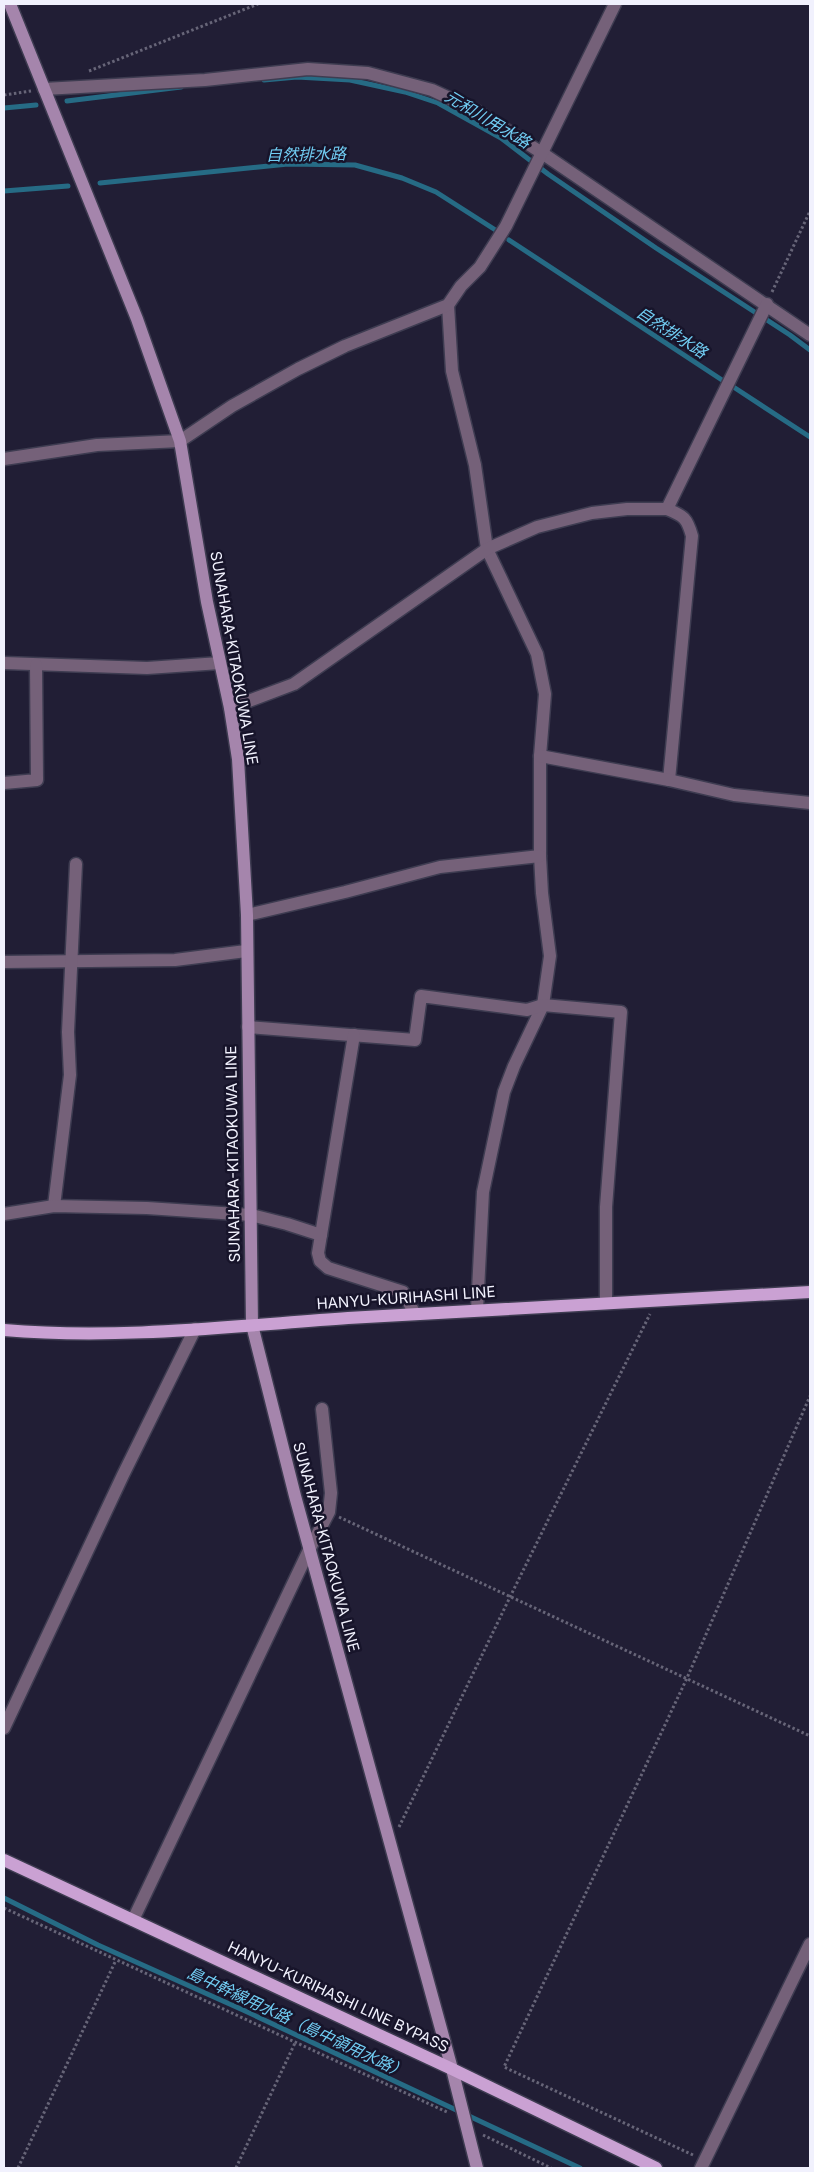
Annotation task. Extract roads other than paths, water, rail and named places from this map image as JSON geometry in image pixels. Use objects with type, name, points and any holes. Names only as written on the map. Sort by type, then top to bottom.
[{"type":"main road","points":[[10,4],[44,89]]},
{"type":"main road","name":"SUNAHARA-KITAOKUWA LINE","points":[[44,89],[89,197],[161,384],[180,441],[207,602],[230,708],[238,758],[247,915],[252,1324],[309,1550],[452,2068],[477,2168]]},
{"type":"main road","name":"HANYU-KURIHASHI LINE","points":[[4,1330],[81,1333],[195,1329],[477,1310],[810,1292]]},
{"type":"main road","name":"HANYU-KURIHASHI LINE BYPASS","points":[[4,1860],[452,2068],[656,2168]]},
{"type":"street","points":[[4,460],[97,445],[180,441],[232,406],[298,369],[345,346],[448,305],[461,286],[480,267],[506,226],[615,4]]},
{"type":"street","points":[[44,89],[205,80],[308,69],[368,73],[440,93],[477,111],[542,153],[810,335]]},
{"type":"street","points":[[667,509],[767,304]]},
{"type":"street","points":[[448,305],[452,371],[475,465],[486,550],[537,654],[545,694],[540,756],[540,856],[542,893],[550,956],[543,1005],[514,1066],[504,1092],[483,1192],[477,1310]]},
{"type":"street","points":[[230,708],[294,684],[486,550],[538,527],[592,513],[627,509],[667,509],[682,515],[689,524],[692,536],[669,780]]},
{"type":"street","points":[[4,663],[147,668],[220,663]]},
{"type":"street","points":[[4,783],[37,780],[36,665]]},
{"type":"street","points":[[540,756],[669,780],[734,795],[810,803]]},
{"type":"street","points":[[247,915],[440,867],[540,856]]},
{"type":"street","points":[[54,1206],[70,1075],[68,1032],[76,864]]},
{"type":"street","points":[[4,962],[175,960],[246,951]]},
{"type":"street","points":[[248,1028],[415,1040],[421,996],[527,1010],[543,1005],[621,1012],[606,1207],[606,1303]]},
{"type":"street","points":[[354,1035],[318,1253],[320,1261],[328,1268],[403,1292],[415,1314]]},
{"type":"street","points":[[4,1214],[54,1206],[147,1208],[250,1215],[321,1235]]},
{"type":"street","points":[[4,1728],[195,1329]]},
{"type":"street","points":[[133,1920],[309,1550],[329,1512],[331,1493],[322,1408]]},
{"type":"street","points":[[703,2165],[810,1944]]},
{"type":"waterway","name":"元和川用水路","points":[[264,80],[297,77],[350,80],[405,92],[438,103],[501,138],[548,174],[810,350]]},
{"type":"waterway","name":"元和川用水路","points":[[67,101],[181,87]]},
{"type":"waterway","name":"元和川用水路","points":[[4,108],[36,105]]},
{"type":"waterway","name":"自然排水路","points":[[100,183],[288,164],[355,165],[402,178],[436,192],[497,231]]},
{"type":"waterway","name":"自然排水路","points":[[4,191],[68,186]]},
{"type":"waterway","name":"自然排水路","points":[[509,240],[722,380]]},
{"type":"waterway","name":"自然排水路","points":[[735,388],[810,437]]},
{"type":"waterway","name":"島中幹線用水路（島中領用水路）","points":[[4,1898],[98,1945],[243,2010],[580,2168]]}]
